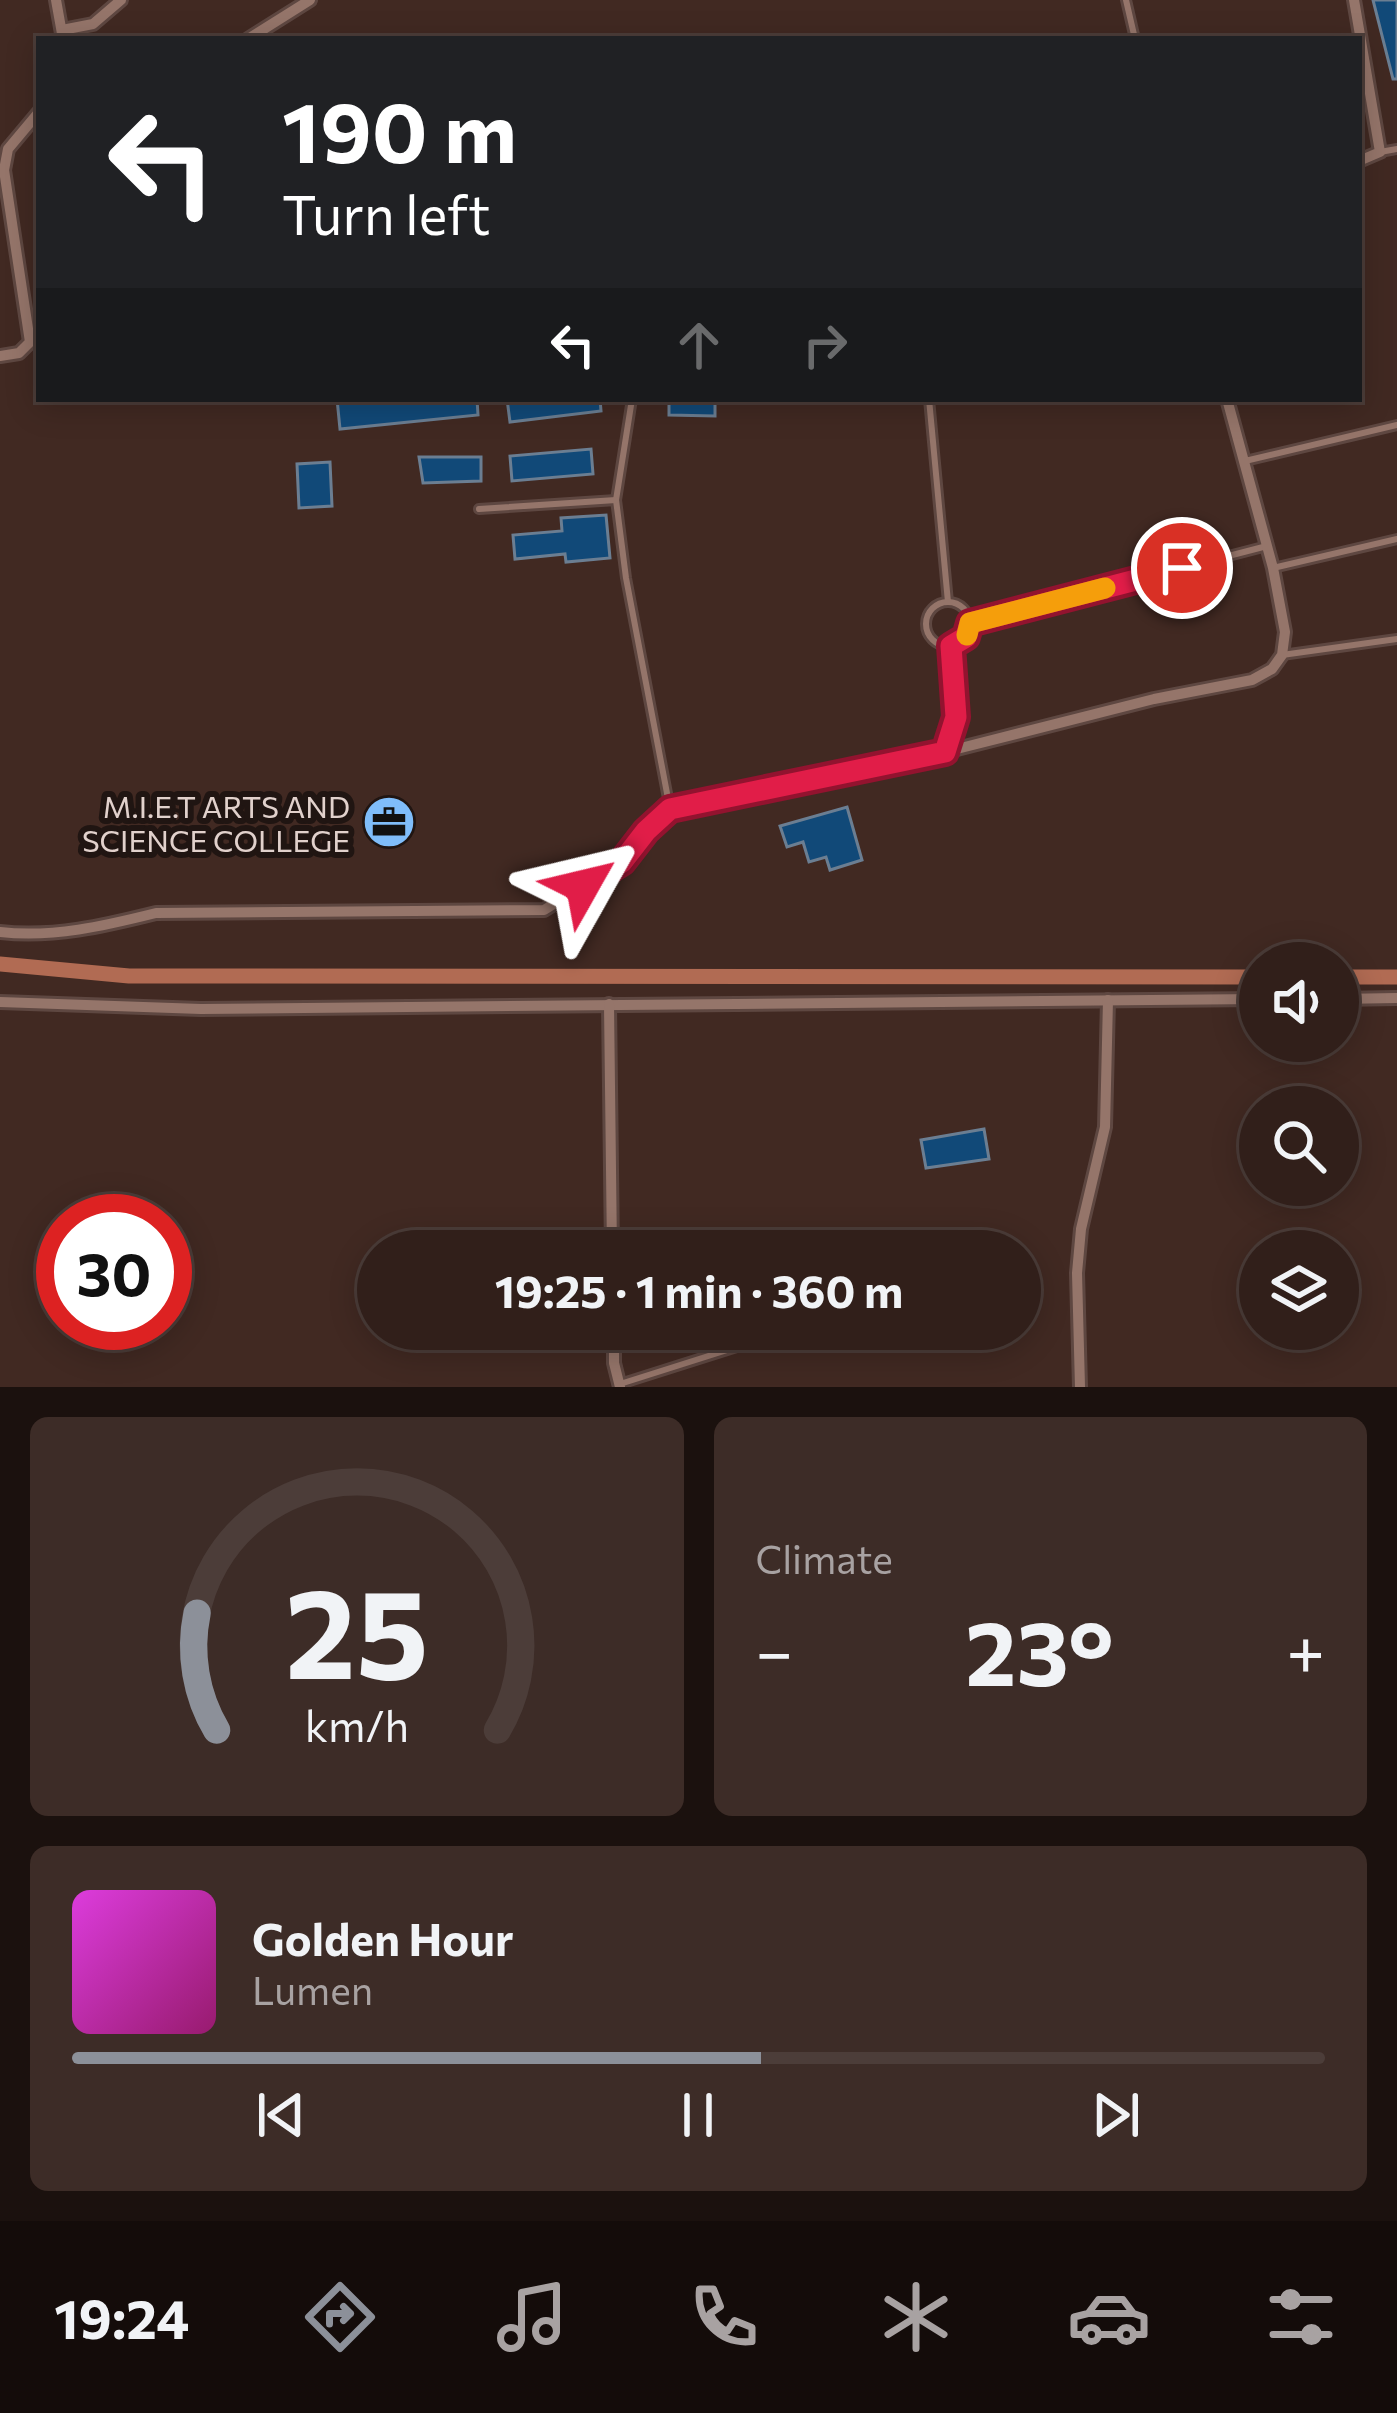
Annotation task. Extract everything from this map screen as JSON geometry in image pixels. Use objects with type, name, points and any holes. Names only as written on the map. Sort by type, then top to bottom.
[{"type":"street","points":[[56,0],[62,34],[93,24],[121,0]]},
{"type":"street","points":[[253,36],[310,0]]},
{"type":"street","points":[[1354,0],[1360,36]]},
{"type":"street","points":[[1362,49],[1379,152],[1362,160]]},
{"type":"street","points":[[0,356],[19,353],[30,342],[4,160],[36,116]]},
{"type":"street","points":[[0,262],[17,260]]},
{"type":"street","points":[[0,932],[29,935],[98,928],[156,914],[544,910],[622,862],[670,809],[945,752],[1154,699],[1252,680],[1272,669],[1282,655],[1286,632],[1228,402]]},
{"type":"street","points":[[1359,999],[1397,998]]},
{"type":"street","points":[[0,1002],[201,1009],[1239,999]]},
{"type":"street","points":[[1080,1387],[1077,1273],[1082,1229],[1106,1127],[1108,1000]]},
{"type":"street","points":[[610,1004],[612,1230]]},
{"type":"street","points":[[616,1350],[620,1386]]},
{"type":"lane","points":[[1126,0],[1134,36]]},
{"type":"lane","points":[[1379,152],[1397,149]]},
{"type":"lane","points":[[632,402],[616,500],[670,809]]},
{"type":"lane","points":[[929,402],[948,602]]},
{"type":"lane","points":[[1244,461],[1397,425]]},
{"type":"lane","points":[[479,509],[616,500]]},
{"type":"lane","points":[[1273,568],[1397,539]]},
{"type":"lane","points":[[970,623],[1267,546]]},
{"type":"lane","points":[[948,602],[964,609],[970,623],[966,637],[951,646],[934,641],[926,630],[931,610],[948,602]]},
{"type":"lane","points":[[1282,655],[1397,639]]},
{"type":"lane","points":[[945,752],[956,717],[951,646]]},
{"type":"lane","points":[[620,1386],[728,1350]]},
{"type":"building","points":[[1373,0],[1397,0],[1397,79],[1393,79]]},
{"type":"building","points":[[337,402],[477,402],[478,415],[340,429]]},
{"type":"building","points":[[507,402],[600,402],[601,411],[510,422]]},
{"type":"building","points":[[669,402],[715,402],[715,416],[669,415]]},
{"type":"building","points":[[591,449],[593,474],[512,481],[510,456]]},
{"type":"building","points":[[419,457],[481,457],[481,481],[423,483]]},
{"type":"building","points":[[330,462],[332,506],[299,508],[297,464]]},
{"type":"building","points":[[606,515],[610,558],[566,562],[565,554],[515,559],[513,535],[562,531],[561,518]]},
{"type":"building","points":[[847,807],[862,860],[830,870],[826,857],[809,862],[803,842],[787,847],[780,826]]},
{"type":"building","points":[[984,1129],[989,1159],[926,1168],[921,1140]]},
{"type":"waterway","points":[[0,964],[129,976],[1239,977]]},
{"type":"waterway","points":[[1359,977],[1397,977]]},
{"type":"slow traffic","points":[[967,635],[970,623],[1105,588]]},
{"type":"place","name":"M.I.E.T ARTS AND SCIENCE COLLEGE","points":[[389,822]]},
{"type":"route","points":[[583,886],[622,862],[670,809],[945,752],[956,717],[951,646],[966,637],[970,623],[1182,568]]}]
